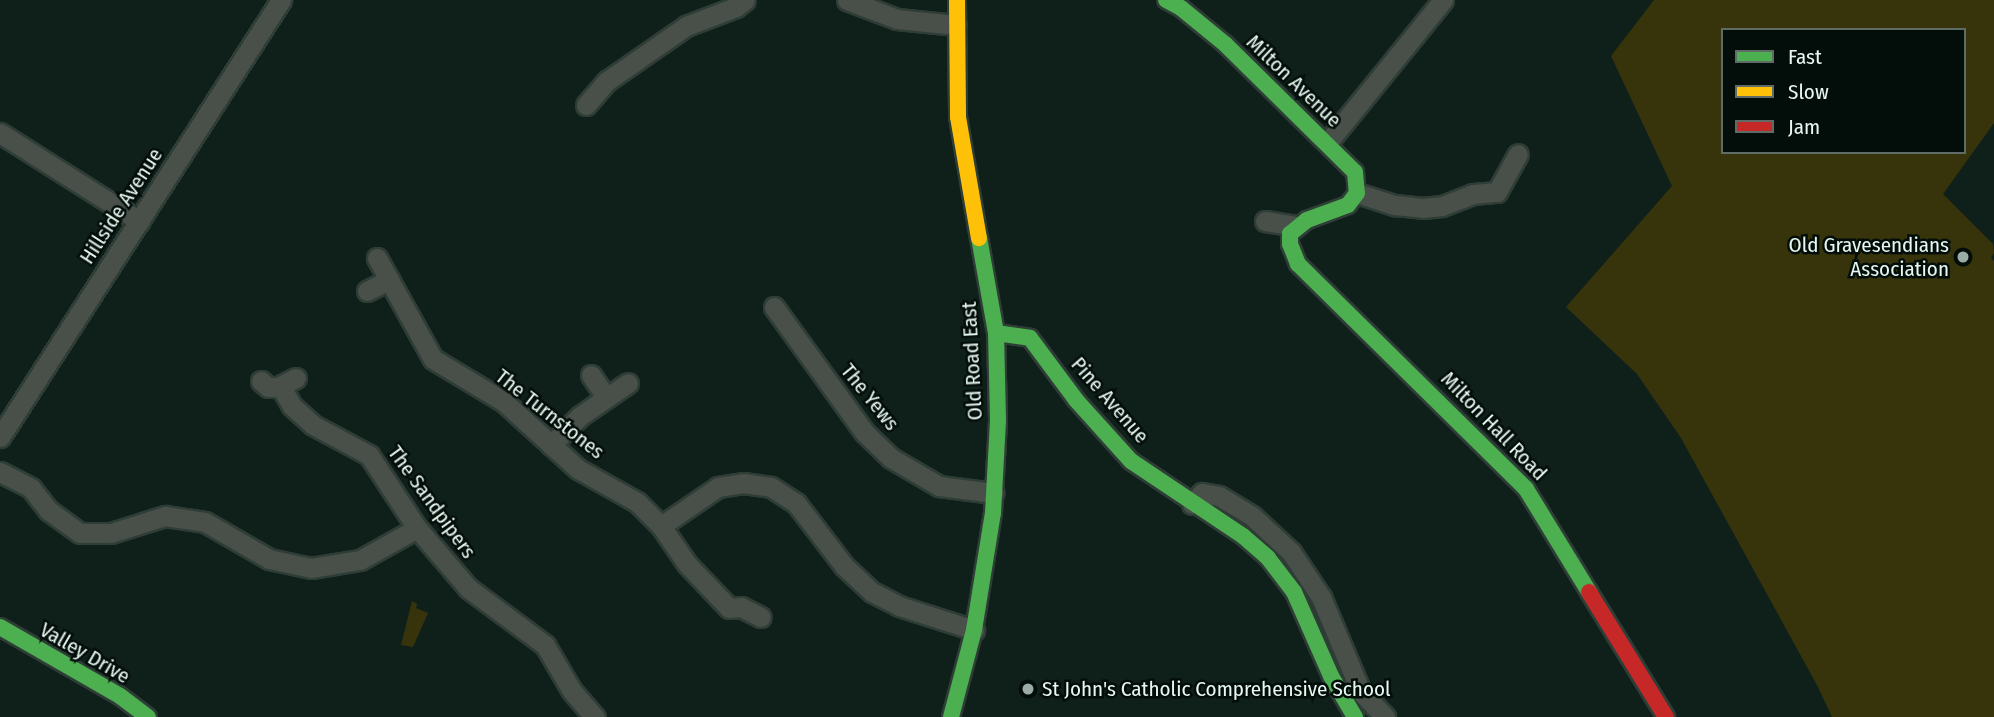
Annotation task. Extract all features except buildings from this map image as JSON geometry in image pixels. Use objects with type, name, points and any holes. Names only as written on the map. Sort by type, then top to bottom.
[{"type":"street","name":"Hillside Avenue","points":[[0,437],[281,0]]},
{"type":"street","points":[[586,105],[607,81],[686,26],[736,7],[745,0]]},
{"type":"street","points":[[847,0],[897,19],[956,24]]},
{"type":"street","name":"Old Road East","points":[[951,717],[974,630],[988,553],[994,492],[996,333],[958,117],[957,0]]},
{"type":"street","name":"Milton Avenue","points":[[1166,0],[1181,8],[1225,44],[1328,142],[1355,173],[1357,192]]},
{"type":"street","points":[[1328,142],[1443,0]]},
{"type":"street","points":[[0,133],[139,221]]},
{"type":"street","points":[[1265,220],[1296,226],[1344,208],[1357,192],[1384,203],[1423,208],[1446,205],[1473,194],[1494,198],[1518,154]]},
{"type":"street","name":"Milton Hall Road","points":[[1296,226],[1290,234],[1290,244],[1298,264],[1526,489],[1666,717]]},
{"type":"street","name":"The Turnstones","points":[[377,258],[432,357],[453,373],[503,401],[580,470],[637,502],[661,526],[687,564],[728,607],[743,607],[761,617]]},
{"type":"street","points":[[367,291],[389,280]]},
{"type":"street","name":"The Yews","points":[[774,307],[864,432],[891,458],[939,486],[994,492]]},
{"type":"street","name":"Pine Avenue","points":[[996,333],[1030,338],[1076,400],[1119,449],[1148,475],[1243,536],[1268,558],[1285,578],[1300,603],[1334,683],[1355,717]]},
{"type":"street","points":[[591,375],[606,397]]},
{"type":"street","name":"The Sandpipers","points":[[261,381],[268,387],[288,382],[292,406],[313,425],[369,455],[417,528],[468,588],[545,645],[572,691],[595,717]]},
{"type":"street","points":[[551,445],[580,416],[628,383]]},
{"type":"street","points":[[0,472],[31,488],[48,510],[80,533],[111,533],[165,516],[205,522],[269,559],[311,568],[360,560],[417,528]]},
{"type":"street","points":[[661,526],[718,487],[743,483],[771,487],[796,503],[845,566],[872,592],[899,606],[974,630]]},
{"type":"street","points":[[1192,504],[1200,494],[1215,495],[1252,516],[1289,550],[1321,597],[1363,694],[1385,717]]},
{"type":"street","name":"Valley Drive","points":[[0,627],[120,696],[148,717]]},
{"type":"shaded area","points":[[1654,0],[1994,0],[1994,123],[1943,194],[1993,244],[1994,253],[1991,258],[1994,261],[1994,717],[1832,717],[1681,438],[1637,374],[1566,307],[1672,186],[1611,56]]},
{"type":"shaded area","points":[[412,601],[417,604],[416,608],[428,613],[413,647],[401,645]]},
{"type":"traffic: fast","points":[[1166,0],[1181,8],[1225,44],[1355,172],[1357,193],[1348,205],[1307,220],[1290,234],[1290,244],[1298,264],[1526,489],[1589,592]]},
{"type":"traffic: fast","points":[[951,717],[974,630],[993,513],[998,420],[996,333],[979,238]]},
{"type":"traffic: fast","points":[[996,333],[1030,338],[1076,400],[1131,461],[1243,536],[1268,558],[1294,592],[1331,676],[1355,717]]},
{"type":"traffic: fast","points":[[0,627],[120,696],[148,717]]},
{"type":"traffic: slow","points":[[957,0],[958,117],[979,238]]},
{"type":"traffic: jam","points":[[1589,592],[1666,717]]},
{"type":"place","name":"Old Gravesendians Association","points":[[1963,257]]},
{"type":"place","name":"St John's Catholic Comprehensive School","points":[[1028,689]]}]
